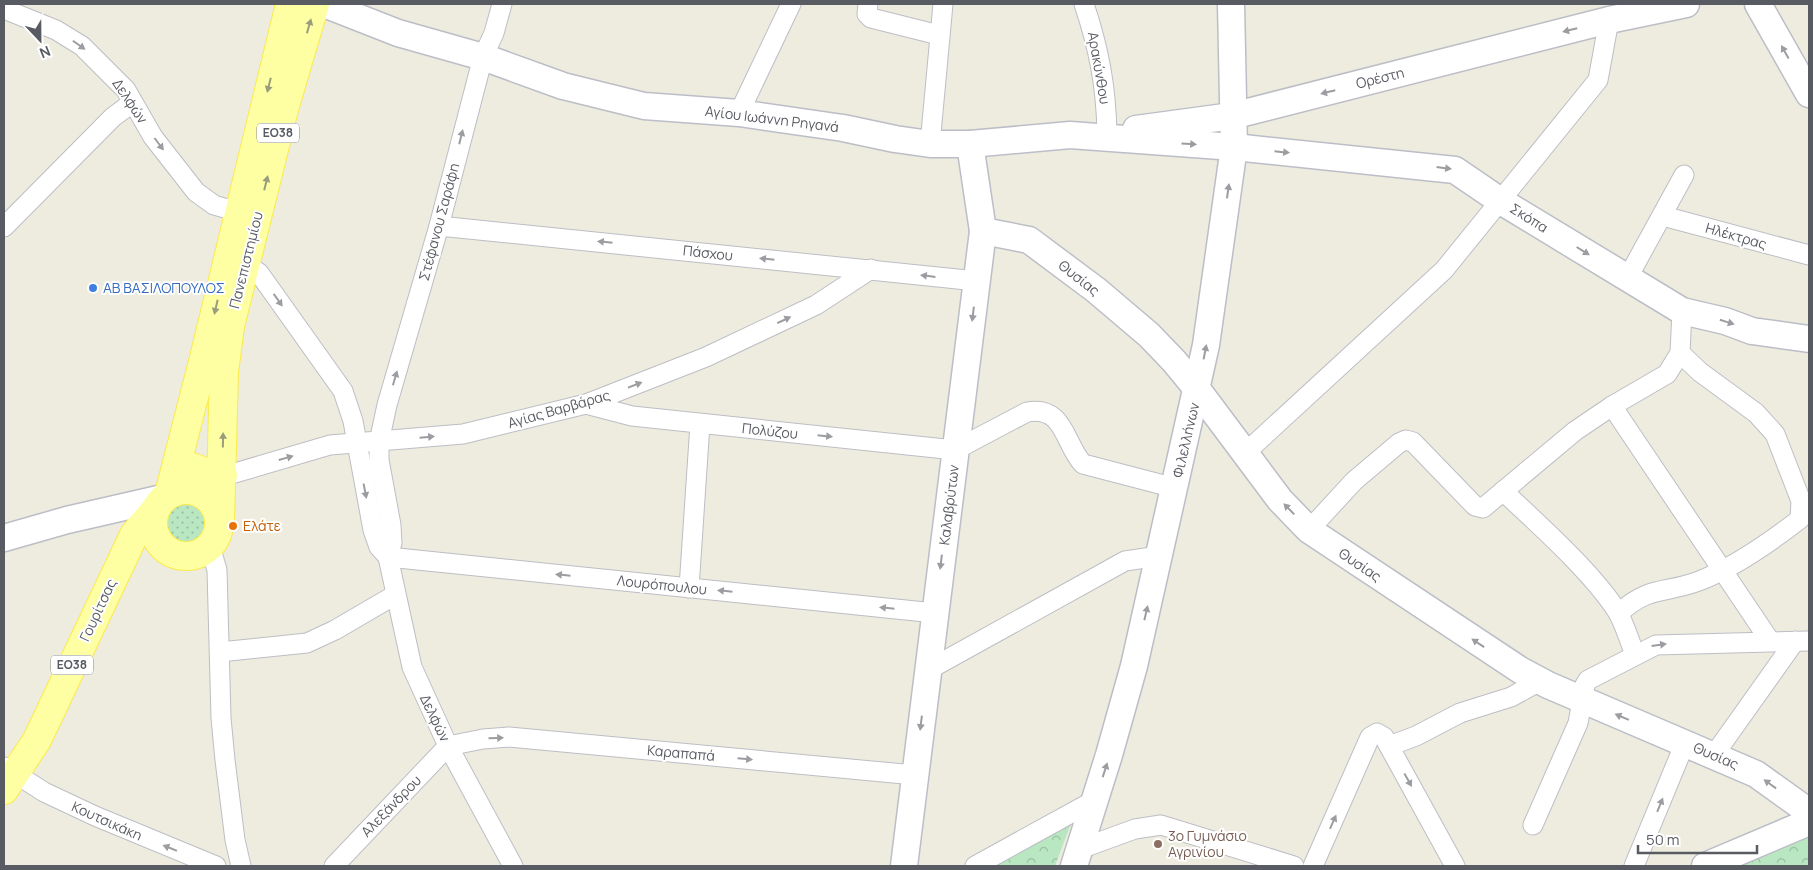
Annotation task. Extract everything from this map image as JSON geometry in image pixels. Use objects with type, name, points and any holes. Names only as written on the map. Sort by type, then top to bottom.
[{"type":"main road","name":"Πανεπιστημίου","points":[[162,501],[178,462],[237,262],[290,4]]},
{"type":"main road","name":"Πανεπιστημίου","points":[[248,214],[284,110],[315,4]]},
{"type":"main road","name":"Πανεπιστημίου","points":[[215,535],[222,475],[226,350],[237,262]]},
{"type":"main road","points":[[178,462],[208,473],[222,475]]},
{"type":"main road","points":[[134,535],[169,552],[191,556],[201,553],[215,535],[218,512],[212,501],[192,489],[180,490],[162,501]]},
{"type":"main road","name":"Γουρίτσας","points":[[8,777],[37,740],[134,535],[162,501]]},
{"type":"main road","name":"ΕΟ38","points":[[162,501],[152,523],[154,534],[160,544],[169,552]]},
{"type":"street","name":"Αγίου Ιωάννη Ρηγανά","points":[[324,4],[398,33],[483,57],[563,86],[644,106],[739,113],[843,128],[930,144],[970,144],[1070,135],[1234,147]]},
{"type":"street","name":"Στέφανου Σαράφη","points":[[379,442],[387,405],[439,226],[483,57],[494,33],[502,4]]},
{"type":"street","points":[[739,113],[789,4]]},
{"type":"street","points":[[868,4],[867,14],[871,18],[939,35]]},
{"type":"street","points":[[930,144],[943,4]]},
{"type":"street","name":"Αρακύνθου","points":[[1084,4],[1094,32],[1106,92],[1108,133]]},
{"type":"street","name":"Φιλελλήνων","points":[[1077,858],[1119,724],[1175,488],[1206,345],[1234,147],[1231,4]]},
{"type":"street","name":"Ορέστη","points":[[1070,135],[1108,133],[1232,116],[1609,20],[1686,4]]},
{"type":"street","points":[[1762,4],[1809,94]]},
{"type":"street","name":"Δελφών","points":[[8,16],[56,30],[82,46],[126,90],[153,137],[196,192],[214,205],[248,214]]},
{"type":"street","points":[[1244,454],[1444,270],[1598,80],[1609,20]]},
{"type":"street","points":[[4,227],[113,117],[132,103]]},
{"type":"street","name":"Καλαβρύτων","points":[[904,866],[983,231],[970,144]]},
{"type":"street","name":"Σκόπα","points":[[1234,147],[1455,170],[1499,200],[1682,312],[1752,330],[1809,339]]},
{"type":"street","points":[[1627,279],[1684,175]]},
{"type":"street","name":"Ηλέκτρας","points":[[1663,216],[1809,255]]},
{"type":"street","name":"Πάσχου","points":[[439,226],[871,269],[977,282]]},
{"type":"street","name":"Θυσίας","points":[[983,231],[1021,237],[1040,248],[1096,290],[1148,335],[1197,389],[1280,500],[1309,530],[1509,663],[1540,681],[1756,774],[1809,812]]},
{"type":"street","name":"Δελφών","points":[[237,262],[259,273],[343,391],[354,417],[364,422],[374,421],[383,415],[387,405]]},
{"type":"street","name":"Αγίας Βαρβάρας","points":[[222,475],[235,473],[330,445],[379,442],[486,430],[586,404],[731,345],[816,305],[871,269]]},
{"type":"street","points":[[1309,530],[1354,481],[1399,443],[1406,440],[1413,442],[1479,508],[1483,508],[1575,431],[1612,406],[1667,374],[1680,353],[1682,312]]},
{"type":"street","points":[[1618,613],[1630,603],[1651,592],[1697,582],[1721,571],[1805,517],[1775,434],[1756,412],[1700,372],[1680,353]]},
{"type":"street","name":"Πολύζου","points":[[586,404],[632,416],[956,450]]},
{"type":"street","points":[[1612,406],[1721,571],[1770,641]]},
{"type":"street","name":"Δελφών","points":[[350,407],[373,530],[379,547],[388,557]]},
{"type":"street","points":[[956,450],[1027,412],[1036,410],[1046,412],[1057,420],[1067,434],[1076,456],[1083,464],[1175,488]]},
{"type":"street","points":[[689,588],[700,424]]},
{"type":"street","name":"Δελφών","points":[[379,442],[379,460],[391,526],[392,543],[388,557],[412,667],[448,746],[513,866]]},
{"type":"street","points":[[1503,491],[1587,575],[1618,613],[1635,654]]},
{"type":"street","points":[[4,538],[67,520],[162,501]]},
{"type":"street","points":[[67,520],[94,521],[117,527],[134,535]]},
{"type":"street","points":[[215,535],[225,760],[235,840],[241,866]]},
{"type":"street","points":[[928,670],[1126,561],[1159,556]]},
{"type":"street","name":"Λουρόπουλου","points":[[388,557],[935,613]]},
{"type":"street","points":[[220,652],[307,643],[335,630],[395,595]]},
{"type":"street","points":[[1533,825],[1578,723],[1586,682],[1635,654],[1660,644],[1802,641]]},
{"type":"street","points":[[1714,755],[1802,641]]},
{"type":"street","points":[[1389,746],[1416,736],[1460,713],[1510,697],[1540,681]]},
{"type":"street","points":[[1313,866],[1370,737],[1377,733],[1381,734],[1389,746],[1455,866]]},
{"type":"street","name":"Καραπαπά","points":[[448,746],[484,738],[509,738],[914,775]]},
{"type":"street","points":[[1634,866],[1685,743]]},
{"type":"street","name":"Αλεξάνδρου","points":[[334,866],[448,746]]},
{"type":"street","name":"Κουτσικάκη","points":[[8,777],[95,816],[216,866]]},
{"type":"street","points":[[975,866],[1095,800]]},
{"type":"street","points":[[1705,866],[1809,822]]},
{"type":"street","points":[[1077,858],[1135,829],[1161,825],[1294,866]]},
{"type":"green space","points":[[187,500],[199,504],[205,510],[209,522],[205,534],[199,540],[187,544],[175,540],[169,534],[165,522],[169,510],[175,504]]},
{"type":"green space","points":[[1072,821],[1055,866],[989,866]]},
{"type":"green space","points":[[1809,834],[1809,866],[1733,866]]},
{"type":"place","name":"ΑΒ ΒΑΣΙΛΟΠΟΥΛΟΣ","points":[[93,288]]},
{"type":"place","name":"Ελάτε","points":[[233,526]]},
{"type":"place","name":"3ο Γυμνάσιο Αγρινίου","points":[[1158,844]]}]
